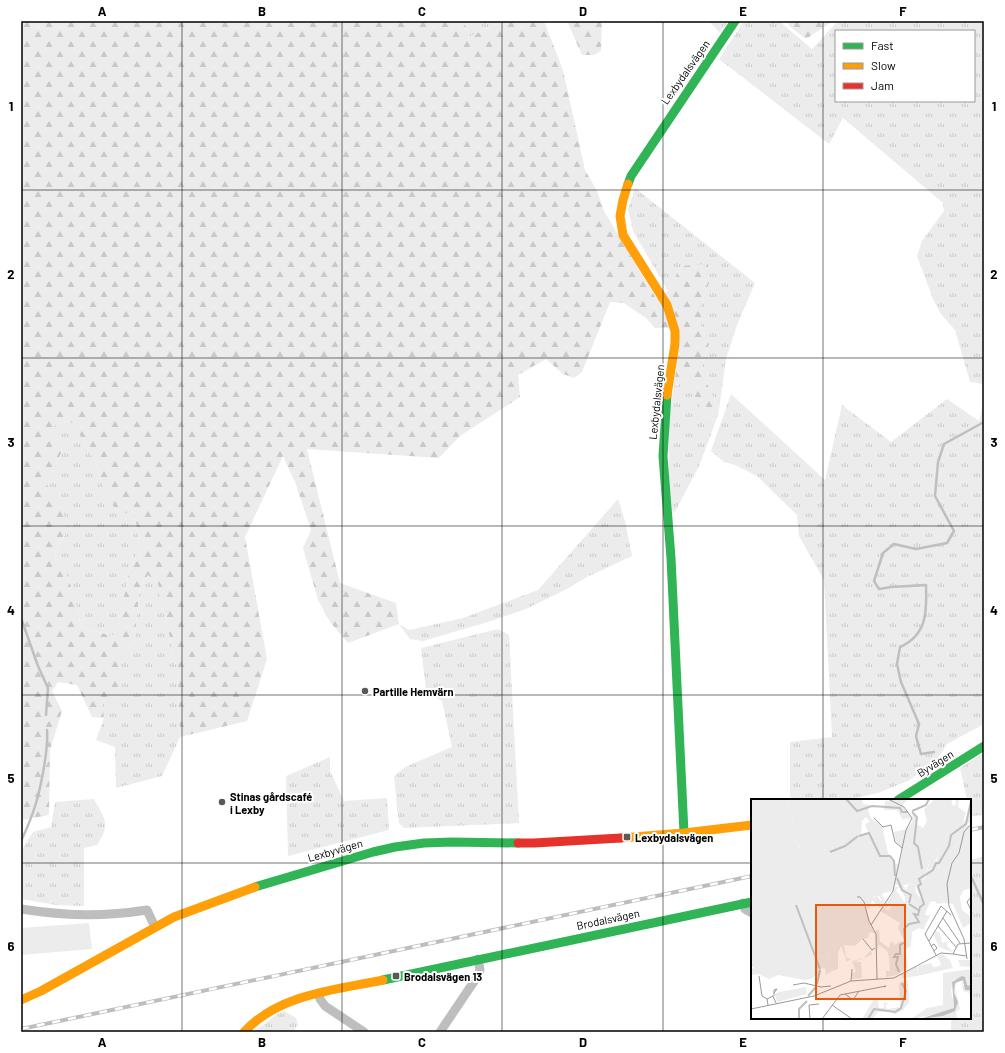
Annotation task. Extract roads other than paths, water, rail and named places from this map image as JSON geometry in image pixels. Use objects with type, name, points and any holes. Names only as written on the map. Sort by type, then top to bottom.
[{"type":"street","name":"Lexbydalsvägen","points":[[684,833],[671,558],[663,456],[666,403],[675,344],[675,331],[667,305],[626,241],[620,216],[622,200],[631,176],[735,21]]},
{"type":"street","name":"Byvägen","points":[[900,799],[984,746]]},
{"type":"street","points":[[684,833],[751,825]]},
{"type":"street","name":"Lexbyvägen","points":[[21,1000],[47,988],[174,917],[250,889],[330,864],[395,847],[424,843],[452,842],[534,843],[684,833]]},
{"type":"street","name":"Brodalsvägen","points":[[748,903],[745,909],[751,912]]},
{"type":"street","name":"Brodalsvägen","points":[[244,1032],[267,1012],[286,1002],[319,993],[748,903]]},
{"type":"street","points":[[21,909],[85,916],[147,910],[155,927]]},
{"type":"street","points":[[440,1032],[477,977],[480,970],[478,959]]},
{"type":"street","points":[[319,993],[320,999],[325,1006],[364,1032]]},
{"type":"waterway","points":[[934,752],[921,754],[916,736],[919,724],[901,682],[897,664],[900,647],[916,636],[924,622],[926,585],[879,589],[874,581],[883,553],[894,544],[916,549],[947,543],[954,531],[935,496],[938,462],[944,444],[984,422]]},
{"type":"waterway","points":[[21,618],[38,666],[48,688],[46,715]]},
{"type":"waterway","points":[[21,841],[36,805],[44,767],[47,730]]},
{"type":"waterway","points":[[971,876],[984,905]]},
{"type":"railway","points":[[971,830],[984,827]]},
{"type":"railway","points":[[21,1029],[751,876]]},
{"type":"place","name":"Partille Hemvärn","points":[[365,691]]},
{"type":"place","name":"Stinas gårdscafé i Lexby","points":[[222,802]]},
{"type":"place","name":"Lexbydalsvägen","points":[[627,837]]},
{"type":"place","name":"Brodalsvägen 13","points":[[396,976]]}]
